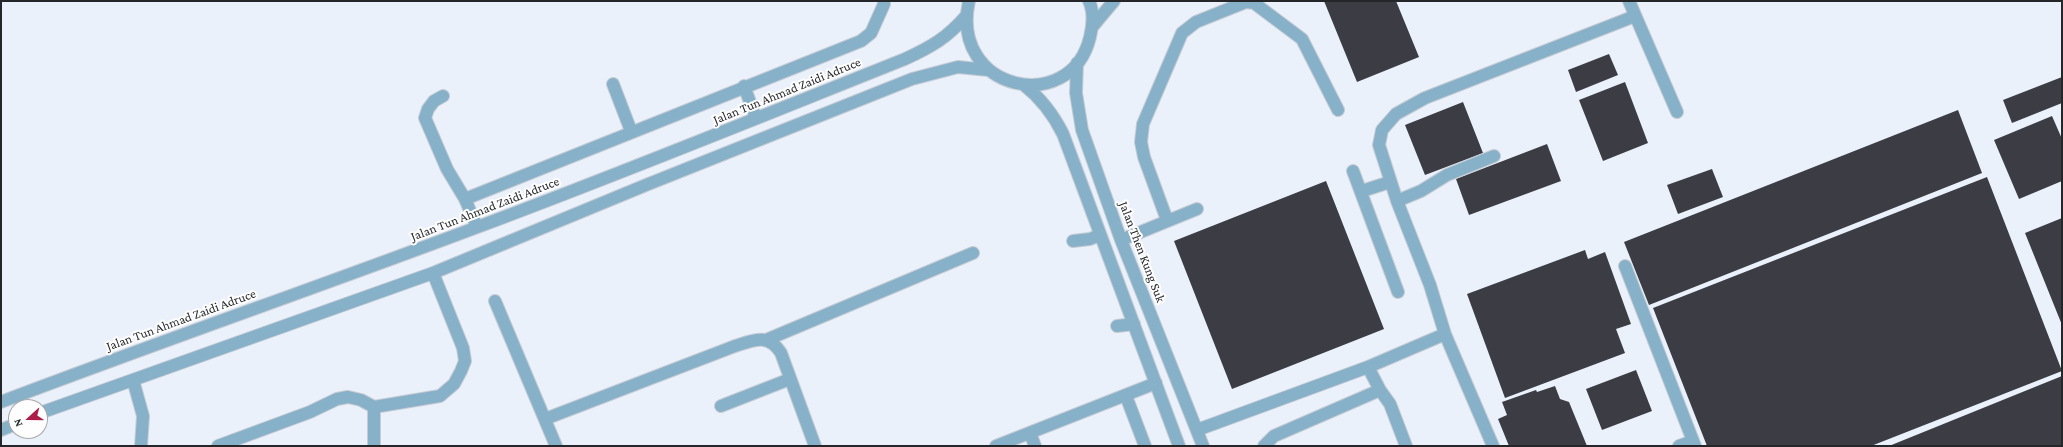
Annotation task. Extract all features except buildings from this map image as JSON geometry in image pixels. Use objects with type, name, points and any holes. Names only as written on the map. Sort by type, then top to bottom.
[{"type":"street","points":[[969,1],[966,16],[967,36],[975,54],[988,70],[1005,80],[1024,85],[1039,84],[1054,80],[1066,73],[1077,63],[1088,46],[1093,26],[1089,1]]},
{"type":"street","points":[[1093,26],[1114,1]]},
{"type":"street","points":[[1629,1],[1677,112]]},
{"type":"street","points":[[1167,220],[1144,157],[1141,142],[1143,124],[1182,33],[1196,22],[1246,2],[1254,3],[1302,39],[1338,110]]},
{"type":"street","points":[[465,198],[744,86],[861,41],[871,33],[884,4]]},
{"type":"street","name":"Jalan Tun Ahmad Zaidi Adruce","points":[[1,402],[164,340],[299,294],[477,227],[905,59],[940,41],[966,16]]},
{"type":"street","points":[[1493,446],[1445,334],[1430,285],[1390,182],[1379,145],[1382,130],[1396,114],[1425,98],[1635,16]]},
{"type":"street","name":"Jalan Then Kung Suk","points":[[1077,63],[1076,93],[1082,130],[1122,240],[1203,446]]},
{"type":"street","points":[[48,410],[433,273],[646,185],[912,79],[958,67],[988,70]]},
{"type":"street","points":[[613,84],[631,131]]},
{"type":"street","points":[[1024,85],[1038,96],[1053,115],[1063,134],[1179,446]]},
{"type":"street","points":[[744,86],[756,118]]},
{"type":"street","points":[[443,96],[434,101],[428,109],[425,118],[447,169],[465,198],[477,227]]},
{"type":"street","points":[[1397,201],[1421,191],[1448,175],[1494,156]]},
{"type":"street","points":[[1353,171],[1362,191],[1398,292]]},
{"type":"street","points":[[1362,191],[1390,182]]},
{"type":"street","points":[[1122,240],[1167,220],[1197,209]]},
{"type":"street","points":[[1073,241],[1090,239],[1100,235]]},
{"type":"street","points":[[545,419],[735,346],[751,341],[766,340],[973,253]]},
{"type":"street","points":[[1625,266],[1694,443],[1679,446]]},
{"type":"street","points":[[218,446],[310,412],[337,399],[348,397],[361,400],[374,407],[440,396],[454,384],[465,361],[463,348],[433,273]]},
{"type":"street","points":[[495,301],[556,446]]},
{"type":"street","points":[[1117,326],[1134,324]]},
{"type":"street","points":[[1197,430],[1368,367],[1445,334]]},
{"type":"street","points":[[766,340],[775,345],[781,353],[815,446]]},
{"type":"street","points":[[1368,367],[1380,390],[1390,404],[1406,446]]},
{"type":"street","points":[[721,406],[790,379]]},
{"type":"street","points":[[133,380],[143,416],[141,446]]},
{"type":"street","points":[[996,446],[1156,383]]},
{"type":"street","points":[[1264,446],[1274,436],[1380,390]]},
{"type":"street","points":[[1126,396],[1145,446]]},
{"type":"street","points":[[374,407],[374,446]]},
{"type":"street","points":[[1030,433],[1035,446]]}]
